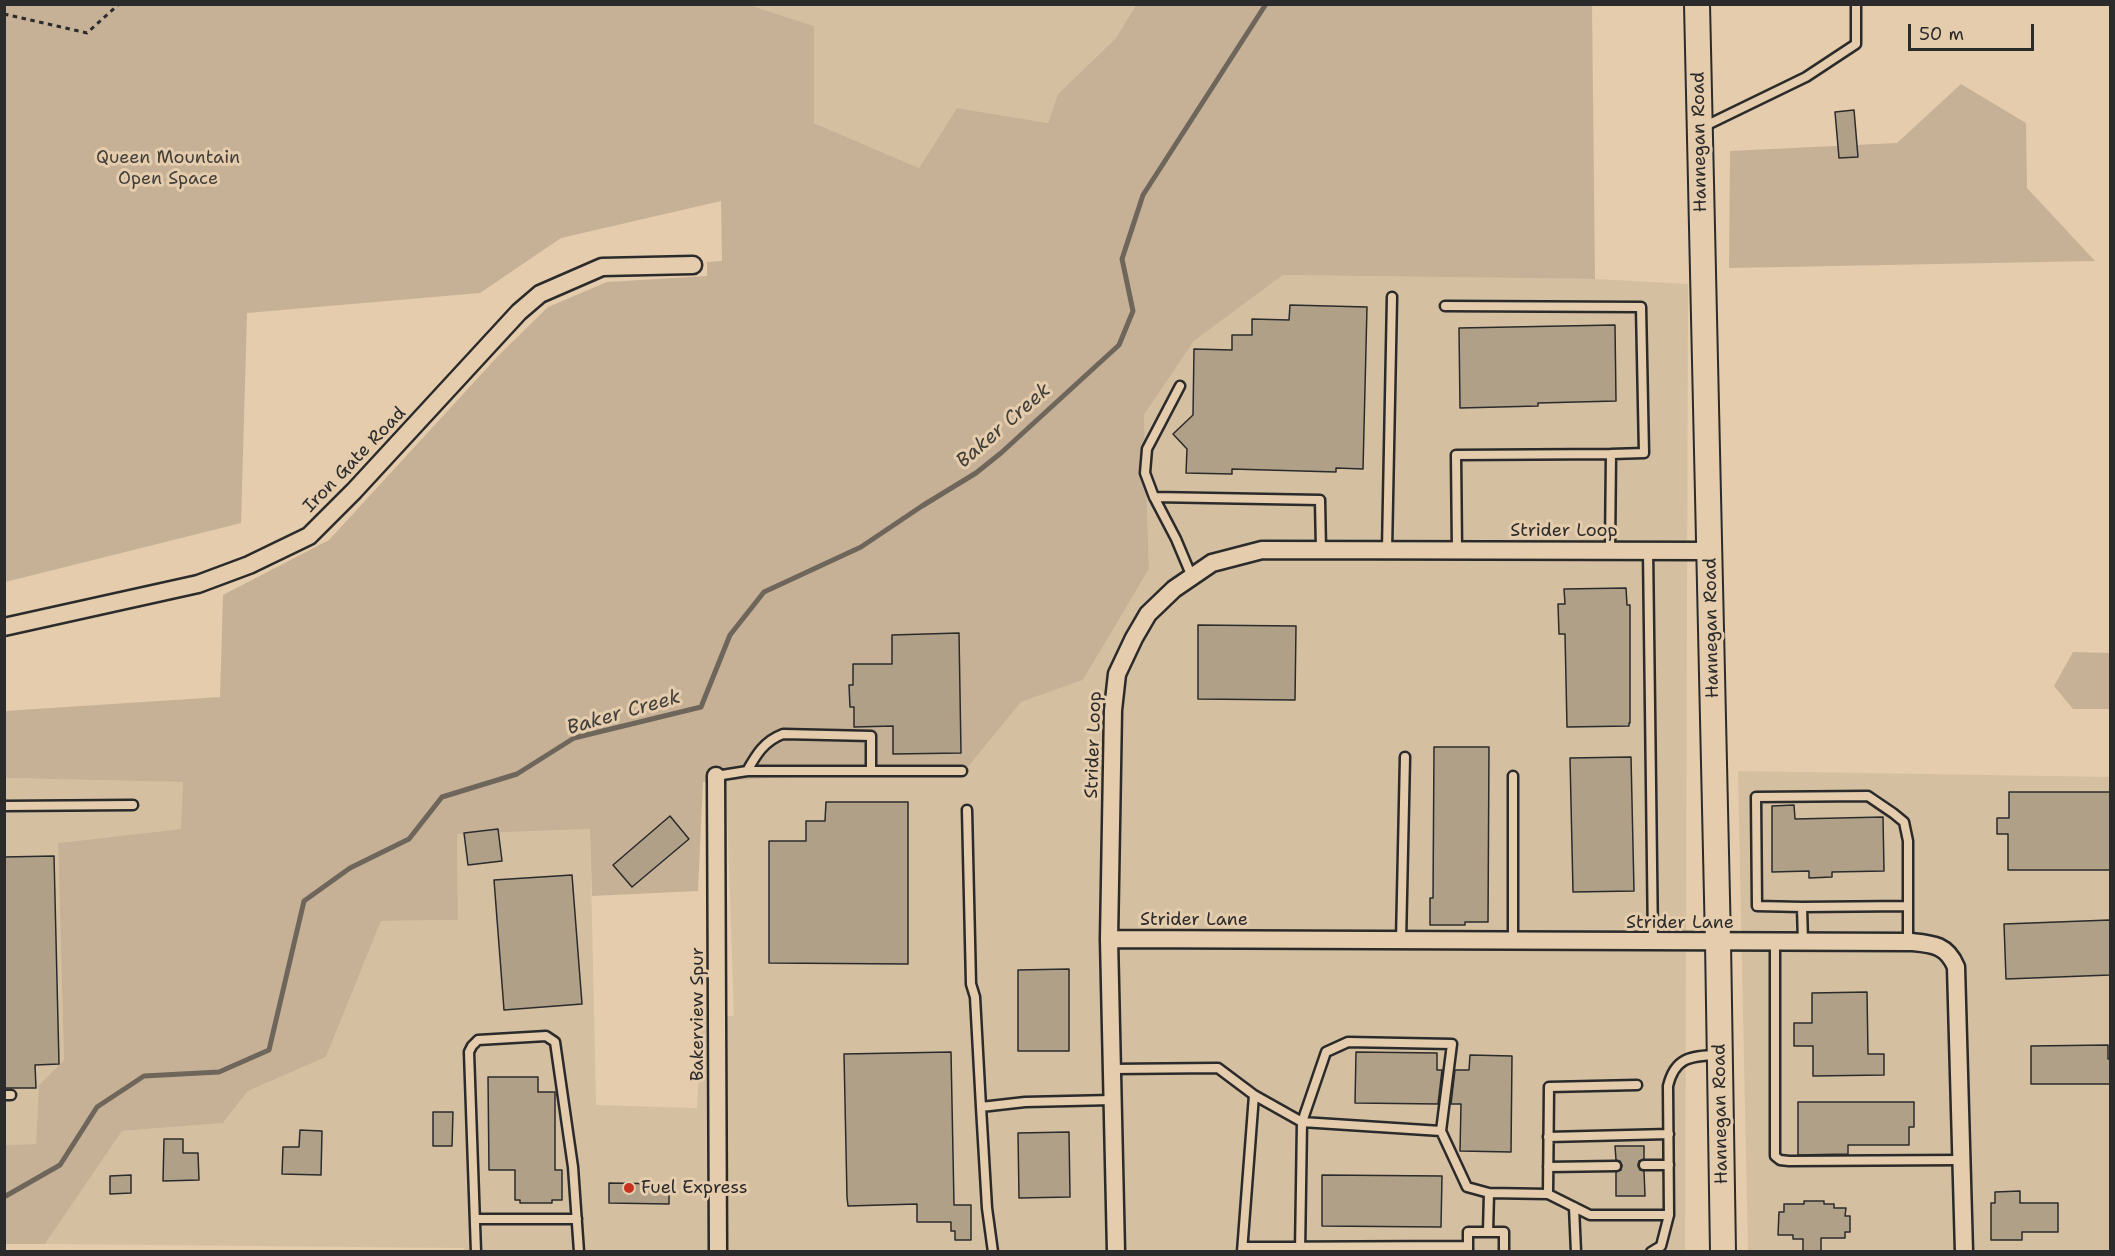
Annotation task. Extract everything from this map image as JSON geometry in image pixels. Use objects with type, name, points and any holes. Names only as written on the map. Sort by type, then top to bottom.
[{"type":"main road","name":"Hannegan Road","points":[[1697,4],[1723,1251]]},
{"type":"street","name":"Iron Gate Road","points":[[4,627],[198,584],[249,565],[309,536],[354,491],[519,312],[540,294],[602,267],[693,265]]},
{"type":"street","name":"Strider Loop","points":[[1116,1251],[1108,939],[1113,710],[1117,674],[1148,614],[1174,589],[1212,563],[1262,550],[1710,550]]},
{"type":"street","name":"Bakerview Spur","points":[[716,776],[718,1251]]},
{"type":"street","name":"Strider Lane","points":[[1108,939],[1908,942],[1930,944],[1943,949],[1952,957],[1956,967],[1964,1251]]},
{"type":"lane","points":[[1700,128],[1806,77],[1856,44],[1856,4]]},
{"type":"lane","points":[[1387,550],[1392,297]]},
{"type":"lane","points":[[1445,306],[1641,307],[1644,453],[1456,455],[1457,550]]},
{"type":"lane","points":[[1180,386],[1147,449],[1145,473],[1192,577]]},
{"type":"lane","points":[[1610,550],[1611,454]]},
{"type":"lane","points":[[1154,497],[1320,500],[1321,550]]},
{"type":"lane","points":[[1648,550],[1653,942]]},
{"type":"lane","points":[[747,771],[758,752],[774,737],[783,734],[871,736],[871,771]]},
{"type":"lane","points":[[1401,941],[1405,757]]},
{"type":"lane","points":[[716,776],[747,771],[962,771]]},
{"type":"lane","points":[[1513,776],[1513,941]]},
{"type":"lane","points":[[1908,906],[1757,906],[1756,797],[1868,796],[1904,822],[1908,841],[1908,906],[1908,942]]},
{"type":"lane","points":[[4,806],[133,805]]},
{"type":"lane","points":[[968,810],[971,984],[975,997],[987,1208],[993,1251]]},
{"type":"lane","points":[[1802,907],[1803,942]]},
{"type":"lane","points":[[1775,942],[1775,1156],[1780,1160],[1789,1161],[1961,1160]]},
{"type":"lane","points":[[476,1251],[469,1052],[478,1040],[546,1036],[555,1042],[573,1167],[579,1251]]},
{"type":"lane","points":[[1300,1249],[1302,1122],[1326,1052],[1348,1042],[1452,1044],[1442,1131],[1467,1187],[1489,1193],[1548,1194],[1590,1215],[1669,1215]]},
{"type":"lane","points":[[1650,1251],[1661,1246],[1669,1215],[1668,1086],[1675,1068],[1693,1056],[1720,1055]]},
{"type":"lane","points":[[1112,1070],[1218,1068],[1254,1095],[1302,1122],[1442,1131]]},
{"type":"lane","points":[[1548,1194],[1549,1087],[1637,1085]]},
{"type":"lane","points":[[1254,1095],[1243,1249],[1468,1249],[1468,1232],[1504,1232],[1504,1251]]},
{"type":"lane","points":[[981,1107],[1025,1102],[1112,1100]]},
{"type":"lane","points":[[1548,1137],[1669,1134]]},
{"type":"lane","points":[[1548,1167],[1616,1166]]},
{"type":"lane","points":[[1644,1166],[1669,1166]]},
{"type":"lane","points":[[1488,1232],[1489,1193]]},
{"type":"lane","points":[[1574,1207],[1575,1251]]},
{"type":"lane","points":[[475,1219],[577,1219]]},
{"type":"path","points":[[4,14],[87,33],[119,4]]},
{"type":"shaded area","points":[[749,5],[1136,5],[1116,38],[1058,94],[1048,123],[957,108],[919,168],[814,123],[814,26]]},
{"type":"shaded area","points":[[1283,275],[1595,279],[1688,284],[1685,1251],[464,1252],[464,1248],[45,1244],[122,1131],[223,1123],[248,1091],[326,1057],[381,921],[458,920],[457,834],[590,829],[596,1105],[697,1108],[701,1017],[734,1016],[726,780],[968,767],[1021,702],[1083,680],[1149,569],[1144,415],[1194,341]]},
{"type":"shaded area","points":[[1738,771],[2110,777],[2110,1251],[1748,1251]]},
{"type":"shaded area","points":[[5,778],[183,782],[182,829],[58,843],[64,1060],[39,1085],[36,1144],[5,1145]]},
{"type":"green space","name":"Queen Mountain Open Space","points":[[5,5],[749,5],[814,26],[814,123],[919,168],[957,108],[1048,123],[1058,94],[1116,38],[1136,5],[1592,5],[1595,279],[1283,275],[1194,341],[1144,415],[1149,569],[1083,680],[1021,702],[968,767],[703,782],[698,891],[592,896],[590,829],[457,834],[458,920],[381,921],[326,1057],[248,1091],[223,1123],[122,1131],[45,1244],[5,1244],[4,1145],[36,1144],[39,1085],[64,1060],[58,843],[181,829],[183,782],[5,778],[5,711],[220,697],[223,595],[329,540],[499,355],[548,307],[607,282],[707,276],[707,262],[722,261],[721,201],[561,238],[480,293],[247,313],[241,523],[5,582]]},
{"type":"green space","points":[[1961,84],[2026,123],[2027,188],[2095,261],[1729,268],[1730,151],[1897,143]]},
{"type":"green space","points":[[2073,652],[2110,653],[2110,709],[2073,709],[2054,686]]},
{"type":"building","points":[[1854,110],[1858,157],[1839,158],[1835,112]]},
{"type":"building","points":[[1290,305],[1367,307],[1363,469],[1336,468],[1336,472],[1232,469],[1232,474],[1186,473],[1187,449],[1173,434],[1193,415],[1194,349],[1232,350],[1232,335],[1252,335],[1252,319],[1289,320]]},
{"type":"building","points":[[1615,325],[1616,401],[1460,408],[1459,328]]},
{"type":"building","points":[[1626,588],[1627,605],[1630,605],[1629,726],[1567,727],[1565,634],[1559,634],[1558,604],[1565,604],[1564,589]]},
{"type":"building","points":[[1198,625],[1296,626],[1295,700],[1198,699]]},
{"type":"building","points":[[959,633],[961,753],[893,754],[893,726],[854,727],[854,707],[850,707],[849,685],[853,685],[853,664],[892,664],[892,635]]},
{"type":"building","points":[[1434,747],[1489,747],[1488,922],[1465,922],[1465,925],[1430,925],[1430,898],[1433,898]]},
{"type":"building","points":[[1631,757],[1634,891],[1573,892],[1570,758]]},
{"type":"building","points":[[2009,792],[2110,792],[2110,870],[2008,870],[2008,834],[1997,834],[1997,818],[2009,818]]},
{"type":"building","points":[[826,802],[908,802],[908,964],[769,963],[769,841],[806,841],[806,821],[825,821]]},
{"type":"building","points":[[1794,805],[1795,819],[1883,817],[1884,871],[1832,872],[1832,877],[1809,878],[1809,871],[1772,872],[1772,806]]},
{"type":"building","points":[[670,816],[689,839],[632,887],[613,865]]},
{"type":"building","points":[[498,829],[502,861],[468,865],[464,833]]},
{"type":"building","points":[[54,856],[59,1064],[35,1065],[36,1088],[4,1088],[4,857]]},
{"type":"building","points":[[572,875],[582,1004],[504,1010],[494,880]]},
{"type":"building","points":[[2110,920],[2110,975],[2006,979],[2004,924]]},
{"type":"building","points":[[1069,969],[1069,1051],[1018,1051],[1018,970]]},
{"type":"building","points":[[1867,992],[1868,1054],[1884,1054],[1884,1075],[1813,1076],[1813,1046],[1794,1046],[1794,1023],[1812,1023],[1812,993]]},
{"type":"building","points":[[2108,1045],[2110,1084],[2031,1084],[2031,1046]]},
{"type":"building","points":[[951,1052],[954,1205],[971,1205],[971,1240],[955,1240],[955,1231],[951,1231],[951,1222],[917,1222],[917,1204],[848,1206],[847,1197],[844,1054]]},
{"type":"building","points":[[1356,1052],[1437,1053],[1437,1070],[1442,1070],[1438,1104],[1355,1103]]},
{"type":"building","points":[[1470,1055],[1512,1056],[1511,1152],[1460,1151],[1461,1104],[1451,1104],[1455,1070],[1469,1070]]},
{"type":"building","points":[[488,1077],[538,1077],[538,1092],[555,1092],[555,1170],[562,1170],[562,1200],[552,1200],[552,1203],[520,1203],[520,1200],[515,1200],[515,1170],[489,1170]]},
{"type":"building","points":[[1798,1102],[1914,1102],[1914,1127],[1909,1127],[1909,1145],[1848,1145],[1848,1154],[1798,1155]]},
{"type":"building","points":[[433,1112],[453,1112],[452,1146],[433,1146]]},
{"type":"building","points":[[300,1130],[322,1131],[321,1175],[282,1174],[283,1147],[299,1147]]},
{"type":"building","points":[[1069,1132],[1070,1197],[1019,1198],[1018,1133]]},
{"type":"building","points":[[164,1139],[183,1139],[183,1153],[198,1153],[199,1180],[163,1181]]},
{"type":"building","points":[[1615,1146],[1644,1146],[1644,1159],[1639,1161],[1638,1166],[1644,1171],[1645,1196],[1616,1196],[1616,1172],[1621,1170],[1622,1165],[1616,1160]]},
{"type":"building","points":[[131,1175],[131,1193],[110,1194],[110,1176]]},
{"type":"building","points":[[1322,1175],[1442,1176],[1441,1227],[1322,1226]]},
{"type":"building","points":[[609,1183],[669,1184],[669,1204],[609,1203]]},
{"type":"building","points":[[2020,1191],[2020,1203],[2058,1203],[2058,1232],[2022,1232],[2022,1240],[1991,1240],[1991,1203],[1995,1203],[1995,1192]]},
{"type":"building","points":[[1804,1201],[1824,1201],[1824,1204],[1834,1204],[1834,1208],[1846,1208],[1845,1216],[1850,1216],[1850,1232],[1845,1232],[1845,1238],[1821,1238],[1821,1251],[1803,1251],[1803,1239],[1793,1239],[1793,1235],[1778,1235],[1779,1212],[1784,1212],[1784,1204],[1804,1204]]},
{"type":"waterway","name":"Baker Creek","points":[[4,1197],[60,1165],[97,1107],[144,1076],[219,1072],[269,1050],[304,901],[350,868],[409,839],[442,797],[517,774],[574,738],[701,707],[730,635],[764,592],[861,547],[976,473],[1119,345],[1133,311],[1122,259],[1143,195],[1266,4]]},
{"type":"place","name":"Fuel Express","points":[[629,1188]]}]
